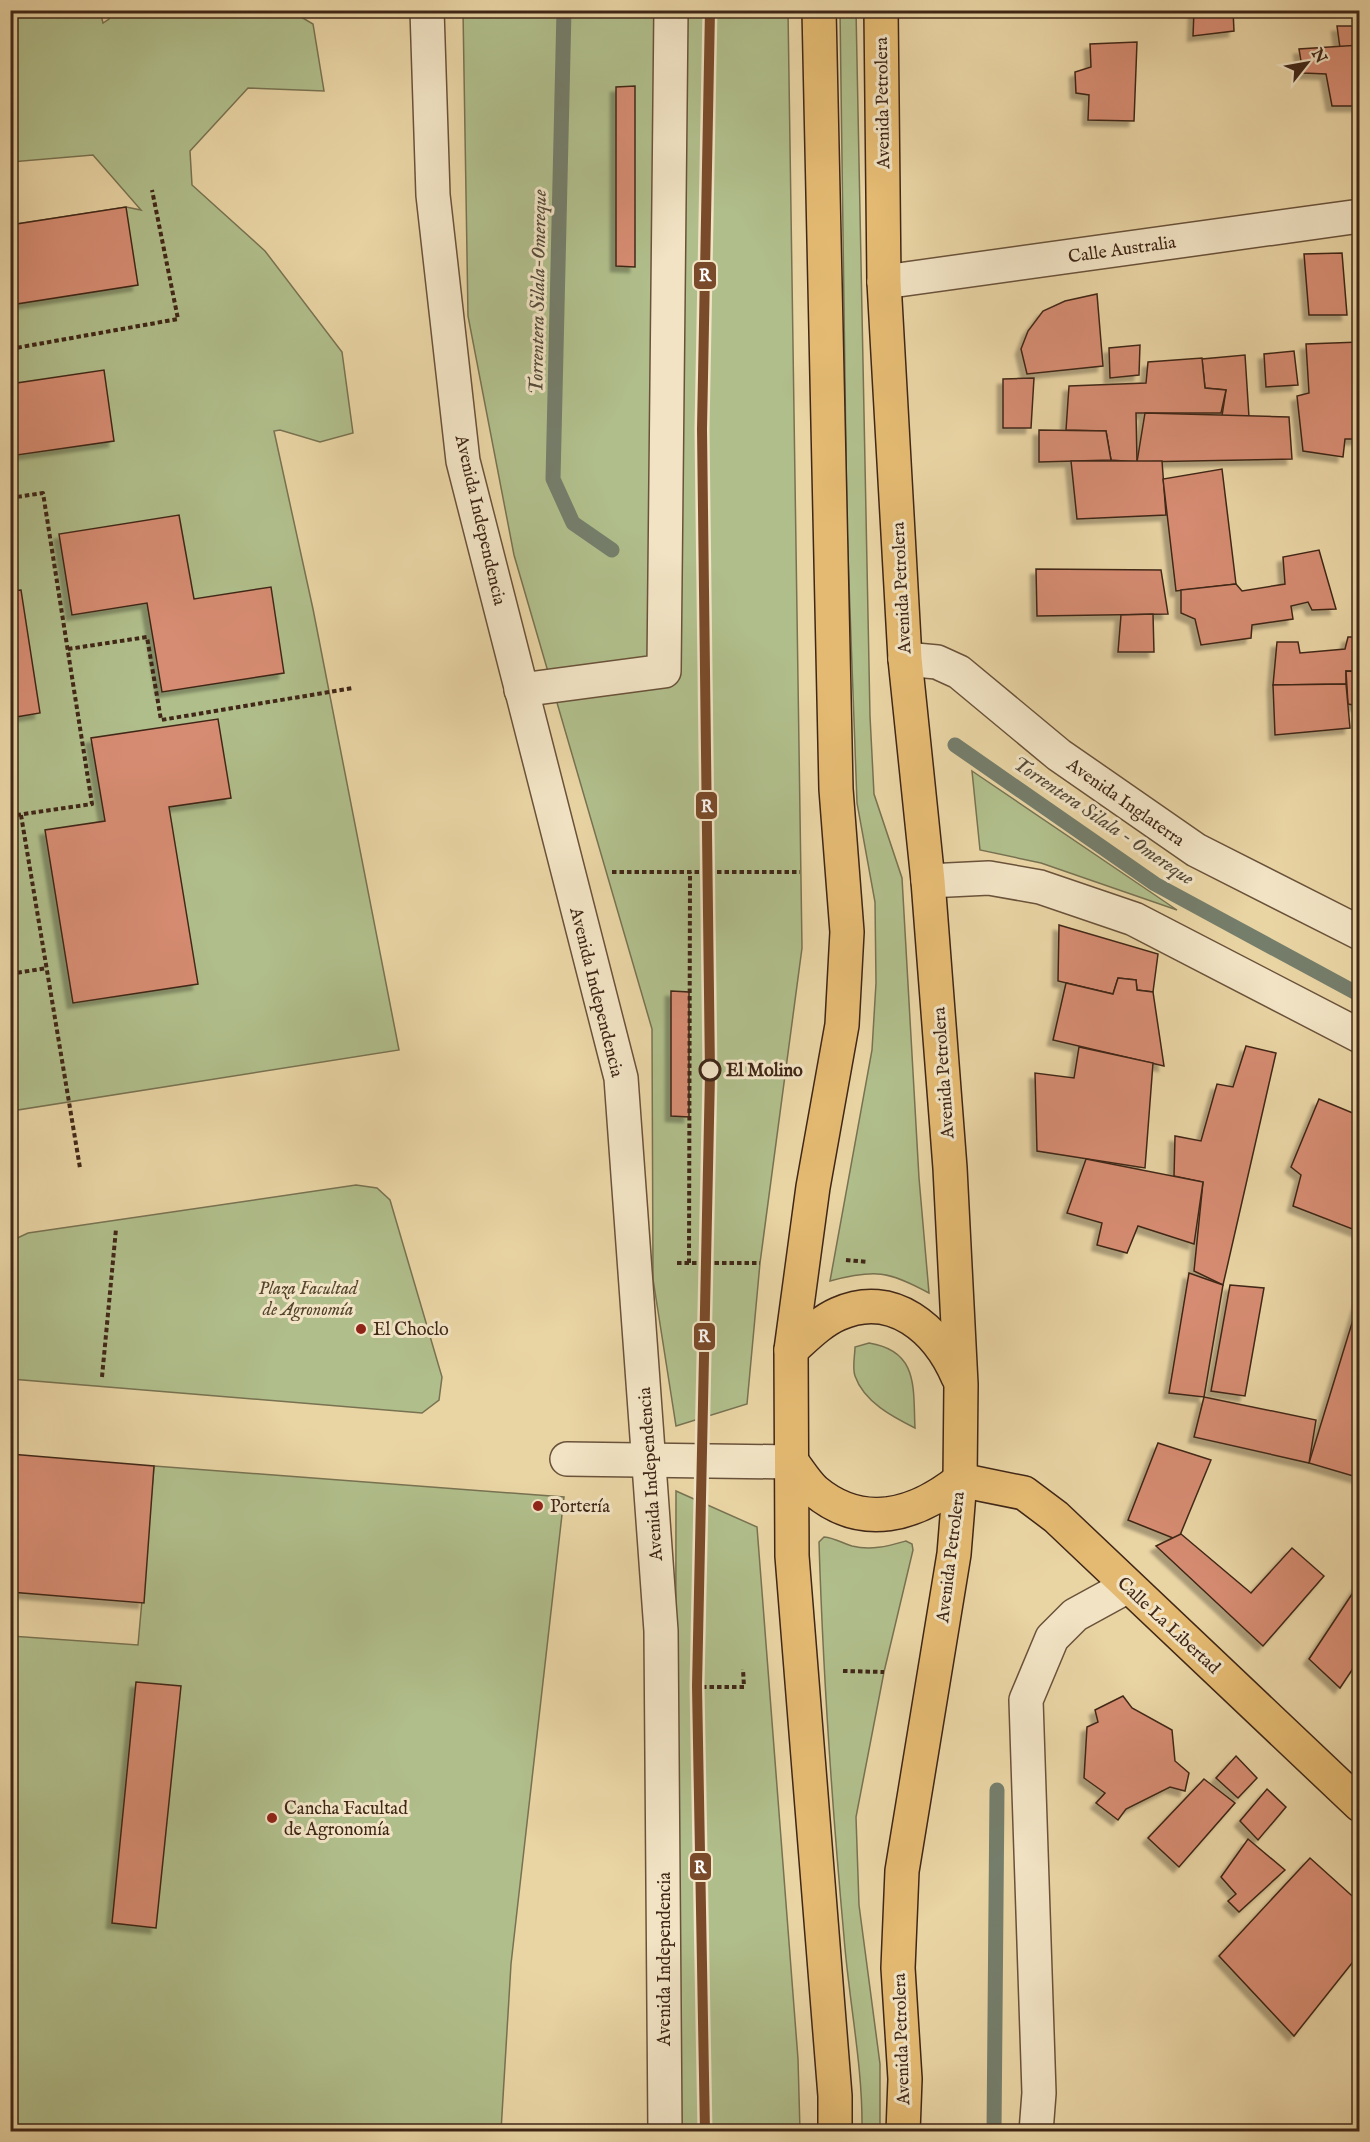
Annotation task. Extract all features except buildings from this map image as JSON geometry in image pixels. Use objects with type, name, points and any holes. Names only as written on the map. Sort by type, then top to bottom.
[{"type":"main road","points":[[819,10],[836,789],[847,932],[842,1025],[813,1187],[791,1350],[792,1556],[835,2096],[835,2132]]},
{"type":"main road","name":"Avenida Petrolera","points":[[881,10],[884,282],[905,659],[928,881],[957,1271],[961,1384],[960,1480],[954,1554],[902,1871],[898,1968],[905,2079],[903,2132]]},
{"type":"main road","points":[[791,1350],[816,1327],[839,1313],[867,1307],[896,1310],[921,1323],[941,1344],[961,1384]]},
{"type":"main road","points":[[792,1462],[813,1490],[835,1505],[861,1514],[910,1510],[936,1499],[960,1480]]},
{"type":"main road","name":"Calle La Libertad","points":[[960,1480],[1024,1493],[1056,1517],[1359,1805]]},
{"type":"street","name":"Avenida Independencia","points":[[427,10],[433,195],[464,461],[621,1078],[650,1460],[662,1686],[665,2132]]},
{"type":"street","points":[[521,690],[663,671],[671,10]]},
{"type":"street","name":"Calle Australia","points":[[884,282],[1359,216]]},
{"type":"street","name":"Avenida Inglaterra","points":[[905,659],[937,662],[958,672],[1059,755],[1196,850],[1359,933]]},
{"type":"street","points":[[928,881],[989,879],[1040,887],[1134,919],[1359,1036]]},
{"type":"street","points":[[567,1460],[792,1462]]},
{"type":"street","points":[[1036,2132],[1038,2093],[1026,1700],[1052,1638],[1075,1615],[1128,1586]]},
{"type":"path","points":[[10,349],[178,319],[152,190]]},
{"type":"path","points":[[10,498],[43,493],[92,804],[10,816]]},
{"type":"path","points":[[68,649],[147,637],[161,720],[353,688]]},
{"type":"path","points":[[21,815],[80,1168]]},
{"type":"path","points":[[567,872],[842,872]]},
{"type":"path","points":[[689,1263],[690,872]]},
{"type":"path","points":[[10,974],[47,968]]},
{"type":"path","points":[[102,1377],[116,1229]]},
{"type":"path","points":[[634,1263],[760,1263]]},
{"type":"path","points":[[662,1686],[744,1687],[743,1669]]},
{"type":"path","points":[[833,1671],[884,1672]]},
{"type":"green space","points":[[856,10],[870,716],[874,794],[902,878],[919,1178],[929,1293],[903,1280],[881,1274],[859,1275],[830,1281],[872,1050],[876,983],[875,902],[857,803],[847,527],[840,11]]},
{"type":"green space","points":[[11,11],[100,11],[103,23],[109,19],[110,11],[291,11],[313,24],[324,91],[248,88],[190,151],[192,185],[265,251],[342,352],[353,433],[320,442],[280,430],[274,431],[313,609],[399,1050],[11,1111],[11,225],[126,207],[141,210],[93,155],[11,162]]},
{"type":"green space","points":[[463,11],[788,11],[802,948],[760,1263],[747,1404],[676,1426],[653,1279],[652,1029],[514,555],[468,316]]},
{"type":"green space","points":[[972,771],[1177,910],[1041,863],[980,850]]},
{"type":"green space","name":"Plaza Facultad de Agronomía","points":[[356,1185],[377,1188],[390,1200],[442,1377],[439,1400],[422,1413],[11,1379],[11,1241],[28,1233]]},
{"type":"green space","points":[[869,1343],[885,1347],[897,1354],[905,1363],[913,1386],[915,1428],[880,1408],[859,1385],[854,1369],[855,1347]]},
{"type":"green space","points":[[154,1466],[564,1497],[511,1964],[501,2131],[11,2131],[11,1636],[138,1645]]},
{"type":"green space","points":[[676,1491],[757,1527],[798,2059],[800,2131],[675,2132]]},
{"type":"green space","points":[[824,1537],[866,1548],[906,1541],[912,1544],[913,1550],[884,1672],[856,1817],[859,1905],[880,2064],[880,2131],[862,2131],[858,2058],[846,1961],[828,1739],[819,1542]]},
{"type":"waterway","name":"Torrentera Silala-Omereque","points":[[564,10],[553,479],[573,523],[612,550]]},
{"type":"waterway","name":"Torrentera Silala - Omereque","points":[[955,745],[1155,884],[1360,995]]},
{"type":"waterway","points":[[994,2132],[997,1790]]},
{"type":"transit line","name":"R","points":[[705,2132],[697,1686],[710,1074],[702,429],[710,10]]},
{"type":"place","name":"El Molino","points":[[710,1070]]},
{"type":"place","name":"El Choclo","points":[[361,1329]]},
{"type":"place","name":"Portería","points":[[538,1506]]},
{"type":"place","name":"Cancha Facultad de Agronomía","points":[[272,1818]]}]
